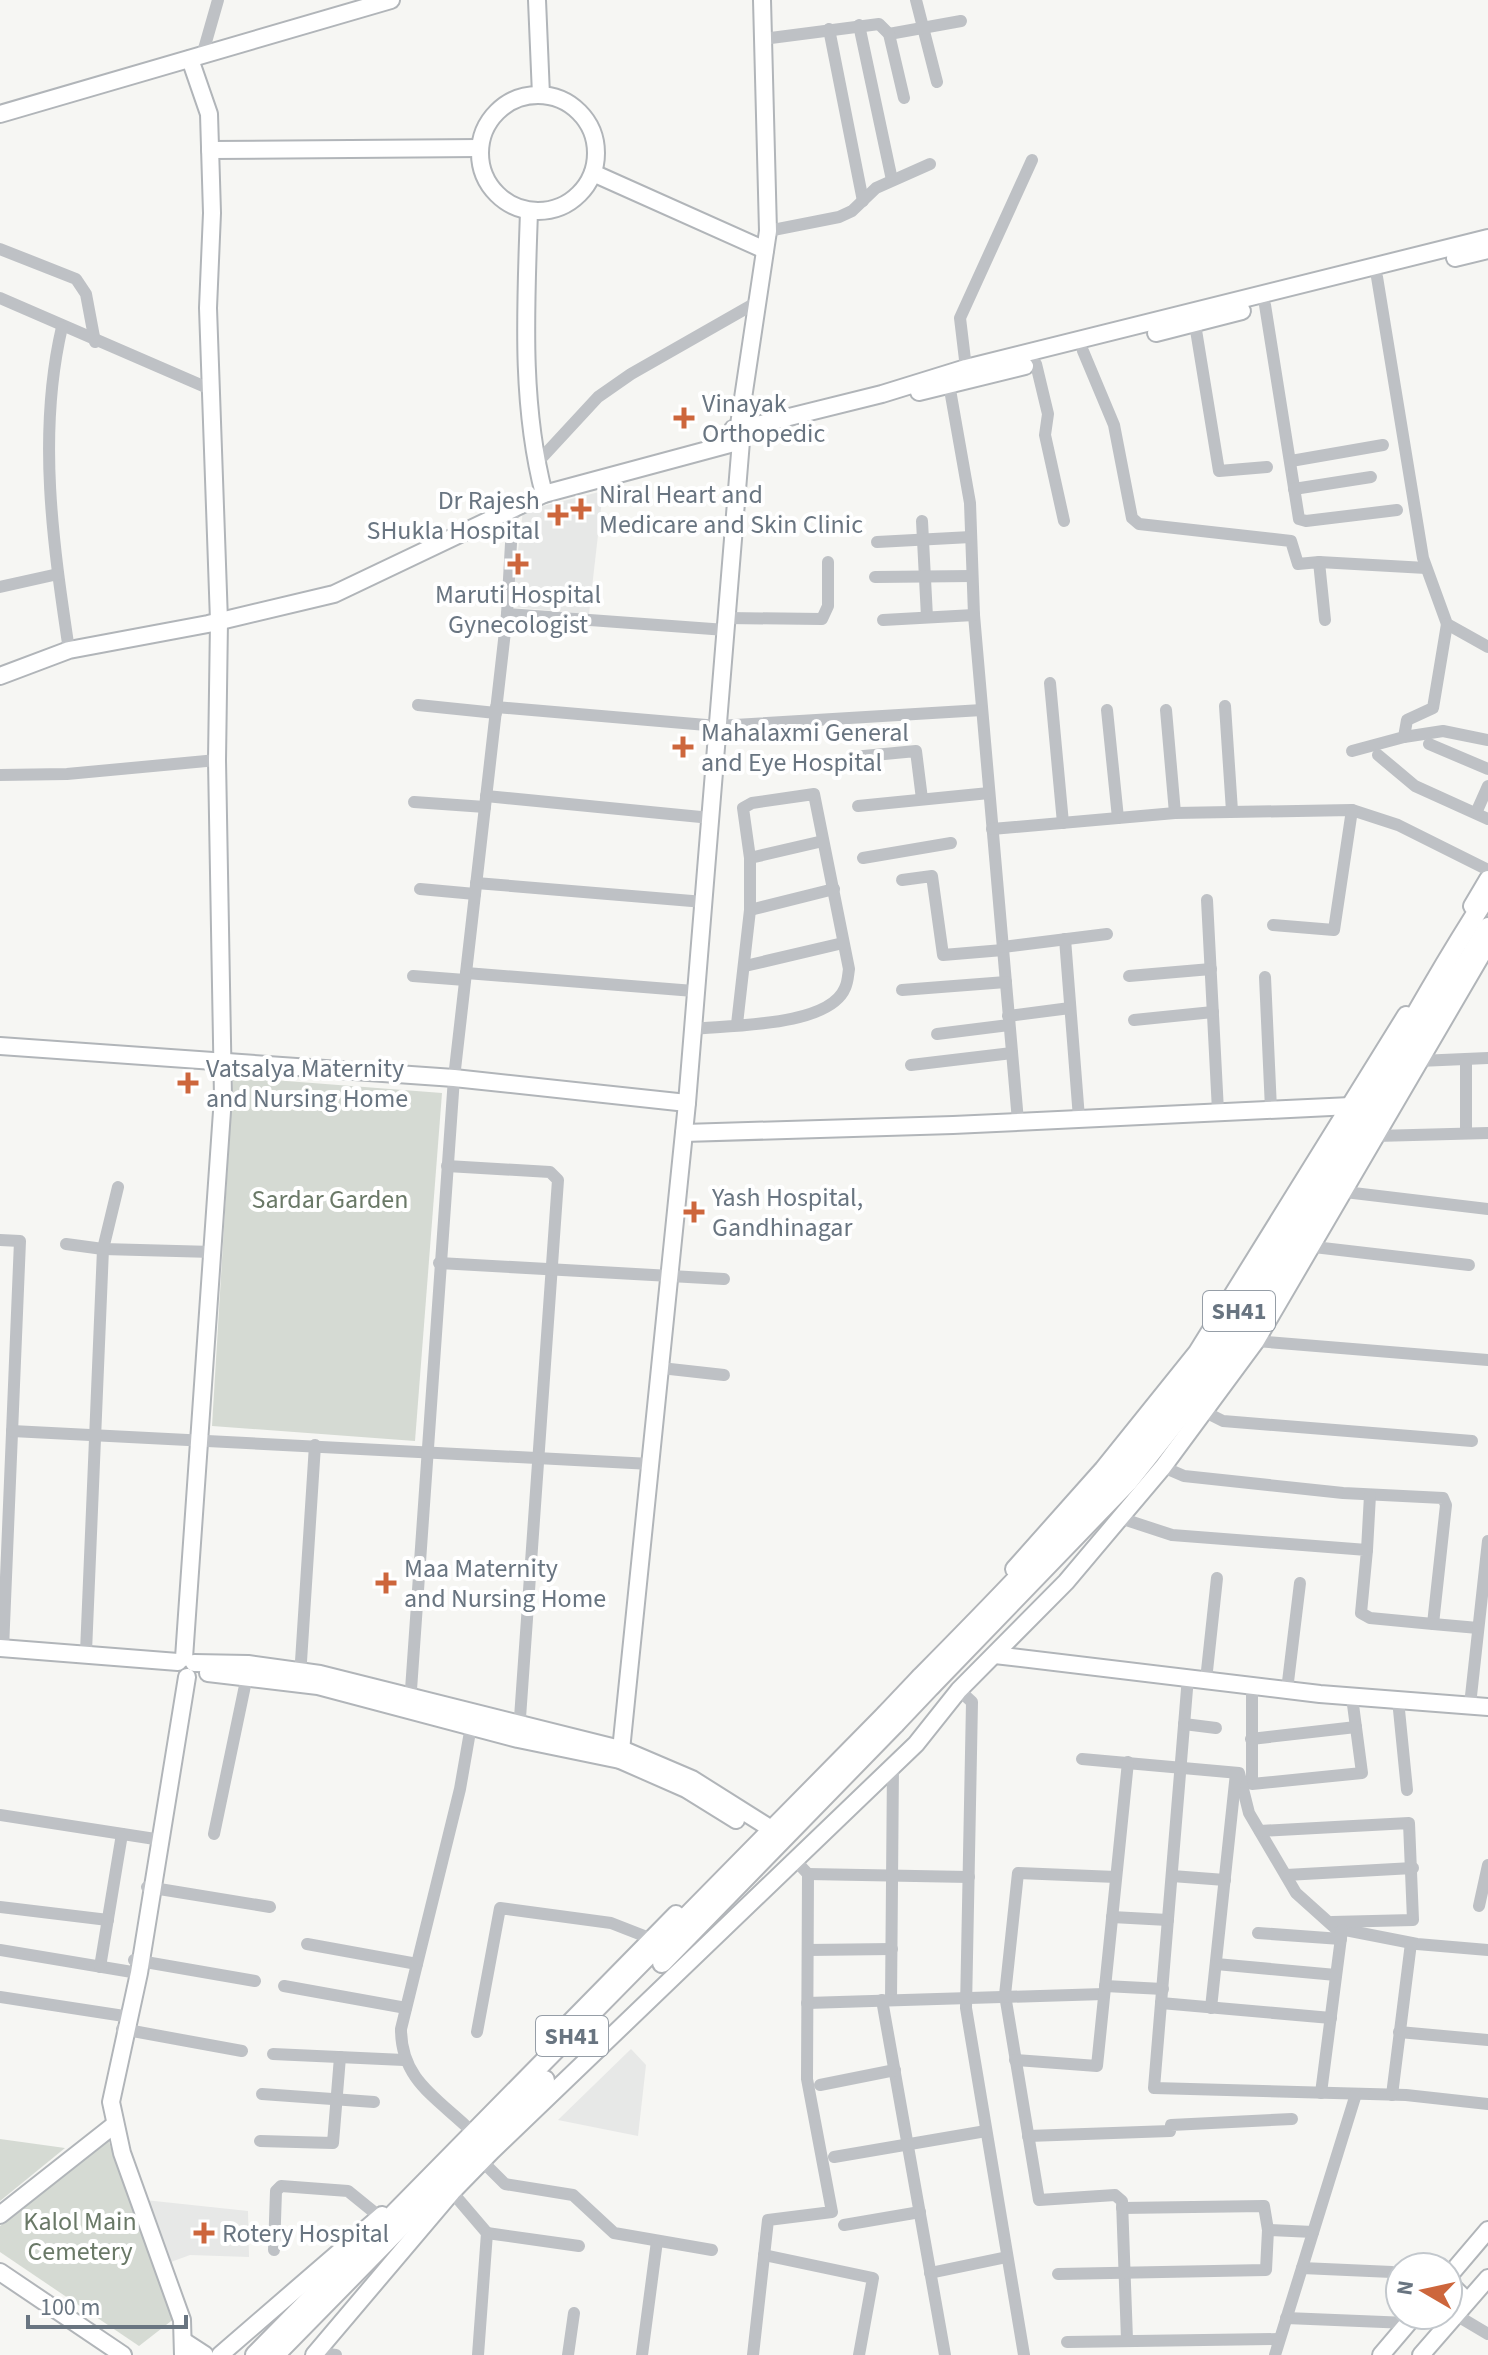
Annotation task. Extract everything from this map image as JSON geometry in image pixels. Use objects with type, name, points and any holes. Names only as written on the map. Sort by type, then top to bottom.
[{"type":"main road","name":"SH41","points":[[927,1681],[1113,1476],[1205,1360],[1269,1265],[1488,895]]},
{"type":"main road","name":"SH41","points":[[275,2355],[927,1681],[1129,1481],[1229,1355],[1286,1270],[1379,1105],[1488,927]]},
{"type":"main road","name":"SH41","points":[[255,2355],[890,1719]]},
{"type":"street","points":[[205,2355],[184,2349],[182,2320],[114,2125],[111,2102],[150,1888],[185,1668],[213,1252],[222,1060],[214,622],[214,420],[210,410],[209,114],[196,57],[218,0]]},
{"type":"street","points":[[0,114],[391,0]]},
{"type":"street","points":[[537,0],[541,95]]},
{"type":"street","points":[[622,1755],[687,1103],[740,433],[768,231],[762,0]]},
{"type":"street","points":[[916,0],[937,82]]},
{"type":"street","points":[[889,34],[961,21]]},
{"type":"street","points":[[763,39],[879,24],[889,34],[904,98]]},
{"type":"street","points":[[859,25],[892,180]]},
{"type":"street","points":[[829,29],[863,201]]},
{"type":"street","points":[[541,95],[569,103],[584,117],[593,134],[596,154],[593,173],[583,190],[568,203],[549,210],[529,211],[504,200],[494,191],[481,163],[480,148],[485,129],[497,112],[512,101],[541,95]]},
{"type":"street","points":[[210,150],[480,148]]},
{"type":"street","points":[[966,368],[960,318],[1032,160]]},
{"type":"street","points":[[768,231],[839,217],[876,188],[930,164]]},
{"type":"street","points":[[593,173],[765,250]]},
{"type":"street","points":[[529,211],[526,377],[536,464],[543,490]]},
{"type":"street","points":[[214,622],[355,577],[543,490],[966,368],[1488,238]]},
{"type":"street","points":[[0,249],[76,279],[86,294],[95,342]]},
{"type":"street","points":[[740,433],[1036,364],[1488,250]]},
{"type":"street","points":[[1377,277],[1426,568],[1447,624],[1436,704],[1407,720],[1404,737]]},
{"type":"street","points":[[0,298],[95,342],[210,389]]},
{"type":"street","points":[[536,464],[598,397],[631,374],[759,301]]},
{"type":"street","points":[[1265,305],[1301,520],[1397,510]]},
{"type":"street","points":[[1195,324],[1219,471],[1267,467]]},
{"type":"street","points":[[62,327],[55,356],[49,437],[51,519],[69,650]]},
{"type":"street","points":[[1083,351],[1114,425],[1132,518],[1139,524],[1287,540],[1294,545],[1298,564],[1319,562],[1426,568]]},
{"type":"street","points":[[1036,364],[1048,418],[1045,435],[1064,521]]},
{"type":"street","points":[[949,384],[970,503],[974,615],[1018,1121]]},
{"type":"street","points":[[1291,461],[1383,445]]},
{"type":"street","points":[[1294,489],[1371,477]]},
{"type":"street","points":[[0,676],[69,650],[214,622],[346,589],[513,508],[543,490]]},
{"type":"street","points":[[410,1705],[454,1078],[507,614],[513,508]]},
{"type":"street","points":[[922,521],[927,617]]},
{"type":"street","points":[[877,542],[971,537]]},
{"type":"street","points":[[507,614],[727,624],[822,619],[828,606],[828,562]]},
{"type":"street","points":[[1319,562],[1325,620]]},
{"type":"street","points":[[0,587],[58,574]]},
{"type":"street","points":[[875,577],[972,576]]},
{"type":"street","points":[[883,620],[974,615]]},
{"type":"street","points":[[1447,624],[1488,647]]},
{"type":"street","points":[[1050,683],[1063,823]]},
{"type":"street","points":[[418,705],[718,726],[982,710]]},
{"type":"street","points":[[1225,706],[1232,811]]},
{"type":"street","points":[[1107,710],[1118,818]]},
{"type":"street","points":[[1166,710],[1175,813]]},
{"type":"street","points":[[1352,751],[1404,737],[1443,731],[1488,740]]},
{"type":"street","points":[[1429,744],[1488,769]]},
{"type":"street","points":[[853,757],[916,751],[922,799]]},
{"type":"street","points":[[1378,755],[1403,780],[1482,816],[1488,786]]},
{"type":"street","points":[[0,775],[67,774],[217,760]]},
{"type":"street","points":[[858,806],[989,793]]},
{"type":"street","points":[[692,1029],[805,1017],[831,1005],[845,989],[849,969],[814,794],[752,803],[743,808],[742,819],[750,858],[750,910],[737,1024]]},
{"type":"street","points":[[414,802],[486,802],[711,818]]},
{"type":"street","points":[[992,829],[1175,813],[1352,810],[1398,825],[1488,870]]},
{"type":"street","points":[[1273,925],[1334,930],[1352,810]]},
{"type":"street","points":[[750,858],[823,841]]},
{"type":"street","points":[[863,858],[951,843]]},
{"type":"street","points":[[926,848],[943,955],[1107,934]]},
{"type":"street","points":[[902,880],[932,876]]},
{"type":"street","points":[[220,2355],[380,2217],[1004,1581],[1094,1481],[1197,1352],[1488,879]]},
{"type":"street","points":[[420,889],[476,888],[704,902]]},
{"type":"street","points":[[750,910],[834,889]]},
{"type":"street","points":[[1207,900],[1218,1111]]},
{"type":"street","points":[[1065,939],[1079,1118]]},
{"type":"street","points":[[745,966],[843,943]]},
{"type":"street","points":[[326,2352],[452,2192],[893,1765],[1163,1467],[1256,1341],[1314,1247],[1488,944]]},
{"type":"street","points":[[1129,976],[1211,969]]},
{"type":"street","points":[[413,976],[694,991]]},
{"type":"street","points":[[1265,977],[1271,1109]]},
{"type":"street","points":[[902,990],[1006,982]]},
{"type":"street","points":[[937,1034],[1070,1008]]},
{"type":"street","points":[[1134,1020],[1213,1012]]},
{"type":"street","points":[[0,1046],[454,1078],[687,1103]]},
{"type":"street","points":[[911,1065],[1012,1053]]},
{"type":"street","points":[[1419,1061],[1488,1058]]},
{"type":"street","points":[[1466,1061],[1466,1133]]},
{"type":"street","points":[[684,1133],[1351,1106]]},
{"type":"street","points":[[1376,1136],[1488,1133]]},
{"type":"street","points":[[447,1166],[555,1175],[558,1180],[536,1456],[519,1733]]},
{"type":"street","points":[[86,1652],[103,1249],[118,1187]]},
{"type":"street","points":[[1345,1192],[1488,1209]]},
{"type":"street","points":[[0,1240],[20,1241],[1,1652]]},
{"type":"street","points":[[66,1244],[103,1249],[213,1252]]},
{"type":"street","points":[[1314,1247],[1469,1265]]},
{"type":"street","points":[[439,1263],[724,1279]]},
{"type":"street","points":[[1256,1341],[1488,1360]]},
{"type":"street","points":[[661,1368],[724,1375]]},
{"type":"street","points":[[1203,1411],[1223,1421],[1472,1441]]},
{"type":"street","points":[[12,1431],[651,1464]]},
{"type":"street","points":[[300,1676],[315,1445]]},
{"type":"street","points":[[1163,1467],[1184,1476],[1445,1500],[1433,1624]]},
{"type":"street","points":[[1370,1495],[1361,1613],[1370,1618],[1478,1628]]},
{"type":"street","points":[[1120,1518],[1172,1535],[1367,1550]]},
{"type":"street","points":[[1470,1705],[1488,1541]]},
{"type":"street","points":[[1206,1680],[1217,1578]]},
{"type":"street","points":[[1287,1690],[1300,1583]]},
{"type":"street","points":[[1,1652],[300,1676],[519,1733],[622,1755],[762,1829]]},
{"type":"street","points":[[1,1652],[86,1652],[247,1676],[300,1676]]},
{"type":"street","points":[[995,1655],[1352,1697],[1488,1707]]},
{"type":"street","points":[[150,1888],[155,1839],[185,1668]]},
{"type":"street","points":[[214,1834],[247,1676]]},
{"type":"street","points":[[1188,1677],[1154,2088],[1392,2095],[1488,2104]]},
{"type":"street","points":[[1252,1686],[1252,1784],[1362,1773],[1352,1697]]},
{"type":"street","points":[[959,1690],[972,1702],[966,1996],[1024,2355]]},
{"type":"street","points":[[896,1691],[932,1724]]},
{"type":"street","points":[[1398,1700],[1407,1790]]},
{"type":"street","points":[[410,1705],[471,1726],[519,1733]]},
{"type":"street","points":[[1184,1724],[1216,1728]]},
{"type":"street","points":[[467,2127],[410,2074],[404,2060],[401,2029],[471,1726]]},
{"type":"street","points":[[1251,1739],[1356,1727]]},
{"type":"street","points":[[1082,1759],[1239,1773],[1249,1813],[1296,1893],[1342,1934]]},
{"type":"street","points":[[1015,2060],[1097,2066],[1128,1762]]},
{"type":"street","points":[[893,1765],[895,1876],[887,2000],[895,2070],[945,2355]]},
{"type":"street","points":[[1211,2008],[1236,1773]]},
{"type":"street","points":[[0,1815],[155,1839]]},
{"type":"street","points":[[1260,1831],[1404,1822],[1412,1828],[1413,1920],[1328,1922]]},
{"type":"street","points":[[100,1967],[122,1834]]},
{"type":"street","points":[[753,2355],[768,2220],[832,2212],[807,2079],[808,1874],[794,1859]]},
{"type":"street","points":[[1479,1906],[1488,1865]]},
{"type":"street","points":[[1286,1875],[1413,1868]]},
{"type":"street","points":[[1116,1877],[1018,1873],[1005,1995],[1039,2200],[1119,2196],[1127,2340]]},
{"type":"street","points":[[808,1874],[969,1877]]},
{"type":"street","points":[[1172,1876],[1225,1880]]},
{"type":"street","points":[[150,1888],[270,1907]]},
{"type":"street","points":[[0,1907],[108,1920]]},
{"type":"street","points":[[477,2032],[500,1908],[611,1923],[652,1939]]},
{"type":"street","points":[[1112,1917],[1168,1920]]},
{"type":"street","points":[[1258,1933],[1342,1934],[1488,1950]]},
{"type":"street","points":[[1321,2093],[1342,1934]]},
{"type":"street","points":[[1392,2095],[1411,1943]]},
{"type":"street","points":[[307,1944],[417,1964]]},
{"type":"street","points":[[808,1950],[892,1949]]},
{"type":"street","points":[[0,1950],[100,1967],[136,1965],[255,1981]]},
{"type":"street","points":[[1216,1964],[1336,1975]]},
{"type":"street","points":[[284,1986],[406,2008]]},
{"type":"street","points":[[807,2003],[1163,1989]]},
{"type":"street","points":[[0,1997],[124,2030],[242,2051]]},
{"type":"street","points":[[1161,2003],[1331,2018]]},
{"type":"street","points":[[1399,2032],[1488,2040]]},
{"type":"street","points":[[273,2054],[404,2060]]},
{"type":"street","points":[[260,2141],[333,2143],[340,2057]]},
{"type":"street","points":[[820,2085],[895,2070]]},
{"type":"street","points":[[262,2094],[374,2102]]},
{"type":"street","points":[[1275,2355],[1356,2094]]},
{"type":"street","points":[[1028,2136],[1170,2131],[1171,2125],[1292,2119]]},
{"type":"street","points":[[0,2215],[114,2125]]},
{"type":"street","points":[[834,2157],[986,2131]]},
{"type":"street","points":[[482,2161],[505,2184],[573,2195],[614,2233],[712,2250]]},
{"type":"street","points":[[274,2250],[276,2191],[281,2186],[348,2191],[380,2217]]},
{"type":"street","points":[[452,2192],[487,2233],[579,2246]]},
{"type":"street","points":[[1058,2274],[1266,2270],[1268,2230],[1264,2206],[1122,2208]]},
{"type":"street","points":[[844,2225],[920,2212]]},
{"type":"street","points":[[1268,2230],[1313,2232]]},
{"type":"street","points":[[1464,2259],[1488,2230]]},
{"type":"street","points":[[478,2355],[487,2233]]},
{"type":"street","points":[[642,2355],[657,2241]]},
{"type":"street","points":[[764,2255],[873,2278],[859,2355]]},
{"type":"street","points":[[930,2273],[1007,2257]]},
{"type":"street","points":[[1302,2268],[1384,2272]]},
{"type":"street","points":[[0,2272],[123,2355]]},
{"type":"street","points":[[1464,2305],[1488,2278]]},
{"type":"street","points":[[1464,2298],[1467,2301]]},
{"type":"street","points":[[568,2355],[574,2313]]},
{"type":"street","points":[[1286,2318],[1384,2319]]},
{"type":"street","points":[[1464,2320],[1488,2334]]},
{"type":"street","points":[[1381,2355],[1401,2331]]},
{"type":"street","points":[[1421,2355],[1442,2331]]},
{"type":"street","points":[[1067,2342],[1279,2339]]},
{"type":"shaded area","points":[[603,491],[589,614],[511,607],[523,511]]},
{"type":"shaded area","points":[[631,2049],[646,2065],[638,2136],[558,2120]]},
{"type":"shaded area","name":"Rotery Hospital","points":[[145,2200],[248,2211],[249,2257],[190,2255],[171,2262]]},
{"type":"green space","name":"Sardar Garden","points":[[233,1077],[442,1093],[415,1441],[212,1426]]},
{"type":"green space","name":"Kalol Main Cemetery","points":[[107,2137],[175,2318],[139,2346],[0,2252],[0,2226]]},
{"type":"green space","points":[[0,2139],[65,2148],[0,2201]]},
{"type":"place","name":"Vinayak Orthopedic","points":[[684,418]]},
{"type":"place","name":"Niral Heart and Medicare and Skin Clinic","points":[[581,509]]},
{"type":"place","name":"Dr Rajesh SHukla Hospital","points":[[558,515]]},
{"type":"place","name":"Maruti Hospital Gynecologist","points":[[518,564]]},
{"type":"place","name":"Mahalaxmi General and Eye Hospital","points":[[683,747]]},
{"type":"place","name":"Vatsalya Maternity and Nursing Home","points":[[188,1083]]},
{"type":"place","name":"Yash Hospital, Gandhinagar","points":[[694,1212]]},
{"type":"place","name":"Maa Maternity and Nursing Home","points":[[386,1583]]},
{"type":"place","name":"Rotery Hospital","points":[[204,2233]]}]
